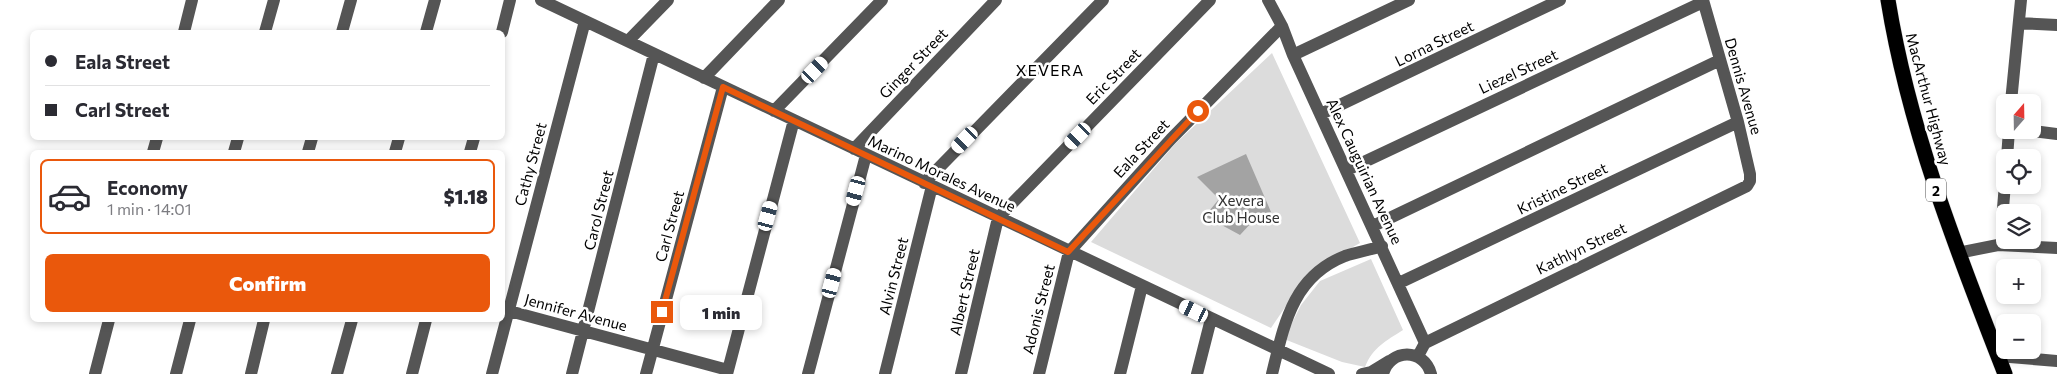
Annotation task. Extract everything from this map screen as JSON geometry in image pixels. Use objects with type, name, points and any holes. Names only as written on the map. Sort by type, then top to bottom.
[{"type":"highway","name":"MacArthur Highway","points":[[1888,0],[1896,49],[1909,102],[1944,214],[1996,351]]},
{"type":"highway","name":"MacArthur Highway","points":[[1999,359],[2005,374]]},
{"type":"street","points":[[184,30],[192,0]]},
{"type":"street","points":[[266,30],[274,0]]},
{"type":"street","points":[[343,30],[352,0]]},
{"type":"street","points":[[427,30],[435,0]]},
{"type":"street","points":[[502,30],[510,0]]},
{"type":"street","name":"Marino Morales Avenue","points":[[541,0],[562,4],[585,21],[1068,252],[1329,374]]},
{"type":"street","points":[[628,40],[668,0]]},
{"type":"street","points":[[704,78],[779,0]]},
{"type":"street","points":[[774,112],[882,0]]},
{"type":"street","name":"Ginger Street","points":[[854,149],[996,0]]},
{"type":"street","points":[[928,184],[1103,0]]},
{"type":"street","name":"Eric Street","points":[[998,218],[1210,0]]},
{"type":"street","name":"Alex Cauguirian Avenue","points":[[1268,0],[1282,26],[1293,56],[1426,343]]},
{"type":"street","points":[[1293,56],[1408,0]]},
{"type":"street","name":"Lorna Street","points":[[1321,114],[1560,0]]},
{"type":"street","points":[[2012,94],[2021,0]]},
{"type":"street","name":"Dennis Avenue","points":[[1703,1],[1738,122],[1750,181]]},
{"type":"street","name":"Liezel Street","points":[[1347,170],[1703,1]]},
{"type":"street","name":"Cathy Street","points":[[505,310],[585,21]]},
{"type":"street","points":[[2019,23],[2057,25]]},
{"type":"street","name":"Eala Street","points":[[1068,252],[1171,139],[1282,26]]},
{"type":"street","name":"Carol Street","points":[[572,374],[654,54]]},
{"type":"street","points":[[1373,226],[1720,60]]},
{"type":"street","name":"Carl Street","points":[[646,374],[723,87]]},
{"type":"street","points":[[728,372],[794,120]]},
{"type":"street","name":"Kristine Street","points":[[1399,283],[1738,122]]},
{"type":"street","points":[[2041,132],[2057,134]]},
{"type":"street","points":[[808,374],[866,155]]},
{"type":"street","name":"Kathlyn Street","points":[[1426,343],[1747,186],[1750,181]]},
{"type":"street","name":"Alvin Street","points":[[885,374],[928,184]]},
{"type":"street","name":"Albert Street","points":[[961,374],[998,218]]},
{"type":"street","points":[[1958,253],[1998,245],[2057,248]]},
{"type":"street","points":[[1272,374],[1289,312],[1297,294],[1310,279],[1327,265],[1346,256],[1382,246]]},
{"type":"street","name":"Adonis Street","points":[[1038,374],[1068,252]]},
{"type":"street","points":[[1120,374],[1142,286]]},
{"type":"street","name":"Jennifer Avenue","points":[[505,310],[728,372]]},
{"type":"street","points":[[1197,374],[1211,319]]},
{"type":"street","points":[[95,374],[108,322]]},
{"type":"street","points":[[176,374],[189,322]]},
{"type":"street","points":[[251,374],[264,322]]},
{"type":"street","points":[[337,374],[351,322]]},
{"type":"street","points":[[412,374],[425,322]]},
{"type":"street","name":"Cathy Street","points":[[492,374],[503,322]]},
{"type":"street","points":[[1418,356],[1426,343]]},
{"type":"street","points":[[1362,374],[1371,372],[1404,354],[1418,356],[1428,365],[1431,374]]},
{"type":"street","points":[[2033,359],[2057,361]]},
{"type":"street","points":[[1383,374],[1391,360]]},
{"type":"green space","name":"Xevera Club House","points":[[1272,53],[1360,243],[1309,272],[1271,328],[1091,242],[1175,144]]},
{"type":"green space","points":[[1371,259],[1403,330],[1376,349],[1365,367],[1342,362],[1284,339],[1301,305],[1320,281]]},
{"type":"shaded area","points":[[1246,154],[1271,212],[1253,221],[1240,235],[1205,216],[1219,199],[1197,177]]},
{"type":"district","name":"XEVERA","points":[[1050,69]]},
{"type":"route","points":[[662,312],[723,87],[1068,252],[1198,111]]}]
